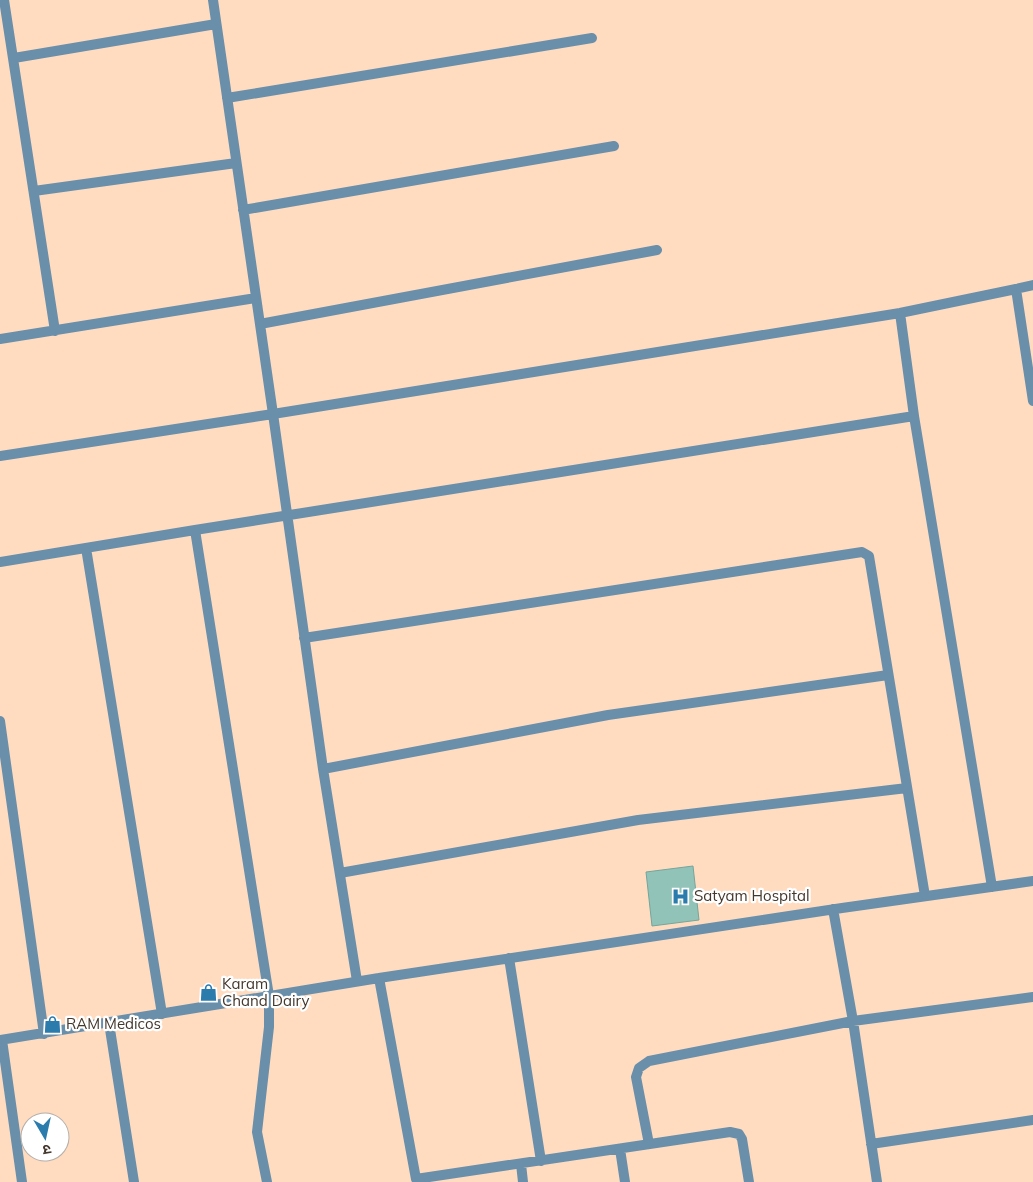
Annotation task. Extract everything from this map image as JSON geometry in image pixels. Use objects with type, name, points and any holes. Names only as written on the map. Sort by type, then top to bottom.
[{"type":"street","points":[[4,0],[55,331]]},
{"type":"street","points":[[213,0],[322,769],[357,981]]},
{"type":"street","points":[[14,58],[216,24]]},
{"type":"street","points":[[227,98],[592,38]]},
{"type":"street","points":[[244,210],[614,146]]},
{"type":"street","points":[[34,191],[236,162]]},
{"type":"street","points":[[260,324],[657,250]]},
{"type":"street","points":[[0,456],[900,313],[1033,285]]},
{"type":"street","points":[[1016,288],[1033,401]]},
{"type":"street","points":[[0,339],[256,298]]},
{"type":"street","points":[[900,313],[914,416],[992,887]]},
{"type":"street","points":[[0,562],[914,416]]},
{"type":"street","points":[[194,530],[269,996],[269,1027],[257,1132],[267,1182]]},
{"type":"street","points":[[86,548],[162,1014]]},
{"type":"street","points":[[304,638],[862,552],[868,556],[925,896]]},
{"type":"street","points":[[322,769],[608,715],[888,675]]},
{"type":"street","points":[[0,721],[44,1034]]},
{"type":"street","points":[[340,874],[638,820],[906,788]]},
{"type":"street","points":[[22,1182],[1,1040],[357,981],[833,909],[1033,881]]},
{"type":"street","points":[[833,909],[853,1021],[877,1182]]},
{"type":"street","points":[[509,958],[541,1161]]},
{"type":"street","points":[[380,978],[416,1180],[735,1132],[742,1139],[749,1182]]},
{"type":"street","points":[[648,1144],[636,1084],[636,1073],[649,1061],[853,1021],[1033,997]]},
{"type":"street","points":[[109,1023],[134,1182]]},
{"type":"street","points":[[871,1144],[1033,1120]]},
{"type":"street","points":[[620,1149],[625,1182]]},
{"type":"street","points":[[520,1164],[523,1182]]},
{"type":"building","points":[[693,866],[699,920],[652,926],[646,872]]},
{"type":"place","name":"Satyam Hospital","points":[[680,896]]},
{"type":"place","name":"Karam Chand Dairy","points":[[208,993]]},
{"type":"place","name":"RAM Medicos","points":[[52,1024]]}]
